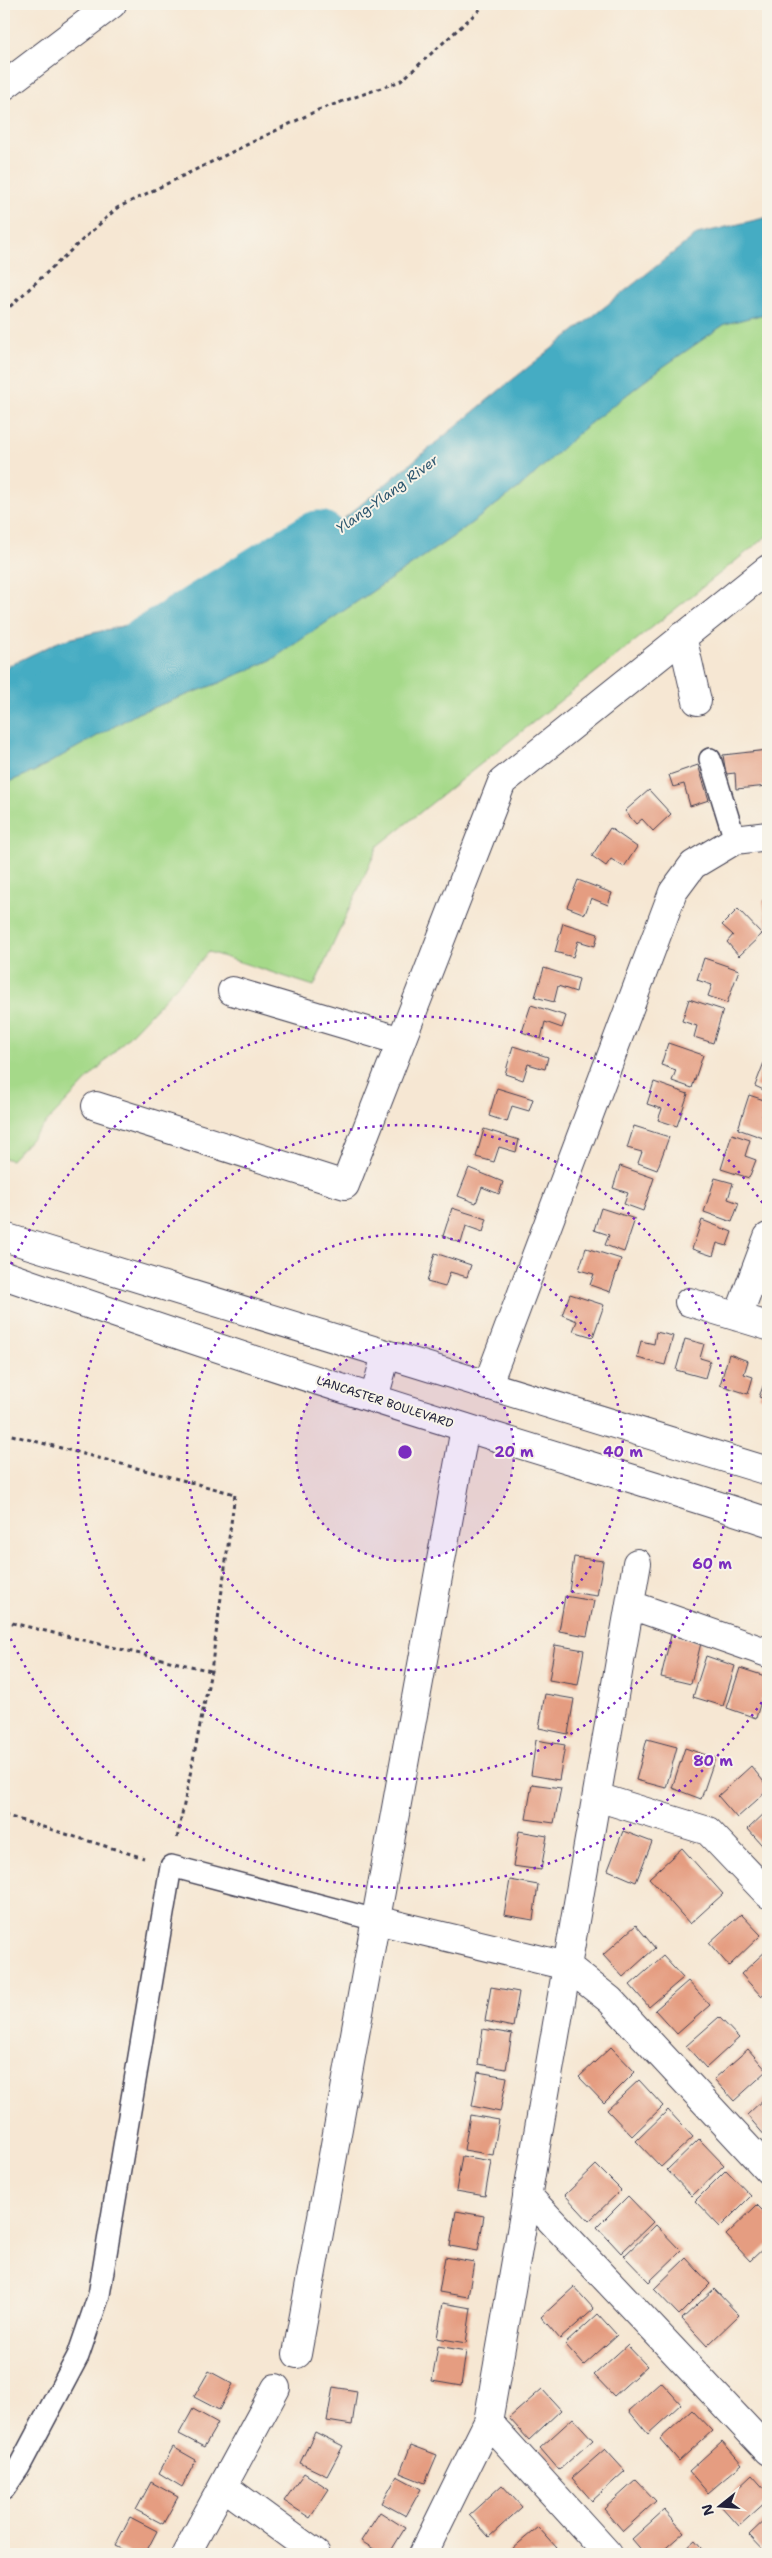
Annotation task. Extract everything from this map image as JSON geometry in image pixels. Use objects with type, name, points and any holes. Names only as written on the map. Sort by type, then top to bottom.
[{"type":"street","points":[[4,86],[112,4]]},
{"type":"street","points":[[96,1106],[345,1185],[502,782],[768,569]]},
{"type":"street","points":[[682,636],[697,701]]},
{"type":"street","points":[[488,1386],[673,892],[693,865],[735,840],[768,836]]},
{"type":"street","points":[[232,992],[401,1041]]},
{"type":"street","points":[[4,1237],[768,1470]]},
{"type":"street","points":[[738,1317],[768,1237]]},
{"type":"street","name":"LANCASTER BOULEVARD","points":[[4,1275],[215,1348],[465,1428],[655,1483],[768,1522]]},
{"type":"street","points":[[689,1302],[768,1326]]},
{"type":"street","points":[[374,1398],[386,1355]]},
{"type":"street","points":[[297,2354],[465,1428]]},
{"type":"street","points":[[423,2554],[488,2422],[637,1563]]},
{"type":"street","points":[[630,1605],[768,1653]]},
{"type":"street","points":[[597,1797],[708,1831],[768,1894]]},
{"type":"street","points":[[376,1920],[568,1966],[610,2000],[768,2170]]},
{"type":"street","points":[[527,2195],[768,2451]]},
{"type":"street","points":[[186,2554],[276,2388]]},
{"type":"street","points":[[488,2422],[608,2554]]},
{"type":"street","points":[[223,2486],[316,2554]]},
{"type":"lane","points":[[710,759],[735,840]]},
{"type":"lane","points":[[4,2489],[19,2467],[78,2356],[99,2295],[171,1866],[376,1920]]},
{"type":"path","points":[[4,312],[117,208],[318,110],[401,82],[486,4]]},
{"type":"path","points":[[4,1433],[235,1494],[211,1671],[171,1866],[4,1815]]},
{"type":"path","points":[[4,1620],[211,1671]]},
{"type":"green space","points":[[768,313],[768,535],[378,846],[314,986],[209,952],[11,1160],[4,1158],[4,784],[35,771],[138,713],[219,683],[271,660],[454,536],[524,484],[584,428],[660,369],[725,324]]},
{"type":"water","points":[[768,217],[768,313],[725,324],[660,369],[584,428],[524,484],[454,536],[271,660],[219,683],[138,713],[35,771],[4,784],[4,668],[60,641],[230,600],[324,535],[507,384],[697,234]]},
{"type":"building","points":[[768,750],[768,786],[736,789],[735,773],[726,774],[723,755]]},
{"type":"building","points":[[698,765],[709,800],[690,806],[684,784],[673,787],[669,775]]},
{"type":"building","points":[[649,790],[671,814],[653,831],[642,819],[636,824],[625,811]]},
{"type":"building","points":[[610,828],[637,847],[624,867],[611,859],[606,866],[592,856]]},
{"type":"building","points":[[578,880],[612,893],[608,905],[591,898],[585,914],[567,907]]},
{"type":"building","points":[[763,900],[768,900],[767,931]]},
{"type":"building","points":[[738,909],[762,934],[739,956],[727,942],[733,935],[722,925]]},
{"type":"building","points":[[563,923],[598,934],[595,946],[578,941],[573,957],[555,952]]},
{"type":"building","points":[[704,958],[739,970],[727,1003],[708,996],[712,985],[697,980]]},
{"type":"building","points":[[544,968],[579,979],[576,992],[558,986],[554,1002],[535,997]]},
{"type":"building","points":[[689,999],[723,1010],[713,1043],[694,1037],[697,1026],[682,1021]]},
{"type":"building","points":[[531,1005],[566,1016],[562,1028],[545,1022],[541,1039],[522,1032]]},
{"type":"building","points":[[668,1043],[703,1055],[692,1088],[672,1081],[676,1070],[661,1065]]},
{"type":"building","points":[[513,1046],[548,1057],[545,1069],[528,1064],[523,1080],[505,1074]]},
{"type":"building","points":[[768,1052],[768,1092],[755,1086]]},
{"type":"building","points":[[654,1082],[688,1094],[677,1126],[658,1120],[662,1109],[647,1104]]},
{"type":"building","points":[[497,1088],[533,1099],[529,1111],[512,1106],[507,1122],[489,1116]]},
{"type":"building","points":[[749,1095],[767,1101],[762,1116],[768,1119],[766,1139],[738,1129]]},
{"type":"building","points":[[634,1126],[669,1137],[657,1170],[638,1163],[642,1152],[627,1148]]},
{"type":"building","points":[[484,1129],[519,1140],[516,1152],[499,1147],[494,1162],[476,1157]]},
{"type":"building","points":[[732,1134],[750,1140],[745,1156],[756,1160],[749,1178],[721,1169]]},
{"type":"building","points":[[620,1166],[654,1178],[643,1211],[624,1204],[628,1193],[613,1188]]},
{"type":"building","points":[[469,1168],[503,1182],[499,1194],[482,1187],[476,1203],[458,1196]]},
{"type":"building","points":[[715,1178],[733,1183],[728,1199],[739,1203],[732,1222],[704,1212]]},
{"type":"building","points":[[452,1208],[487,1219],[483,1232],[466,1226],[461,1243],[443,1236]]},
{"type":"building","points":[[601,1208],[635,1219],[624,1252],[605,1245],[609,1235],[594,1230]]},
{"type":"building","points":[[702,1220],[732,1232],[727,1246],[717,1243],[713,1256],[692,1249]]},
{"type":"building","points":[[586,1248],[621,1259],[610,1292],[590,1285],[594,1274],[579,1270]]},
{"type":"building","points":[[435,1253],[471,1265],[467,1277],[450,1272],[445,1287],[427,1282]]},
{"type":"building","points":[[570,1294],[604,1305],[593,1337],[573,1331],[577,1321],[562,1315]]},
{"type":"building","points":[[656,1332],[673,1336],[665,1365],[637,1358],[641,1341],[654,1344]]},
{"type":"building","points":[[685,1339],[704,1344],[700,1358],[710,1361],[705,1378],[676,1370]]},
{"type":"building","points":[[729,1354],[748,1361],[744,1374],[753,1377],[748,1394],[720,1385]]},
{"type":"building","points":[[768,1373],[768,1400],[759,1397]]},
{"type":"building","points":[[574,1557],[603,1561],[597,1596],[569,1592]]},
{"type":"building","points":[[565,1596],[594,1601],[587,1636],[559,1631]]},
{"type":"building","points":[[671,1635],[701,1643],[691,1684],[661,1677]]},
{"type":"building","points":[[555,1645],[584,1650],[578,1685],[549,1680]]},
{"type":"building","points":[[706,1656],[735,1666],[723,1706],[693,1697]]},
{"type":"building","points":[[740,1668],[768,1677],[756,1718],[727,1708]]},
{"type":"building","points":[[545,1694],[574,1699],[568,1734],[539,1728]]},
{"type":"building","points":[[647,1739],[677,1747],[666,1788],[636,1780]]},
{"type":"building","points":[[536,1740],[565,1745],[559,1780],[531,1775]]},
{"type":"building","points":[[685,1748],[715,1758],[701,1799],[672,1788]]},
{"type":"building","points":[[751,1766],[768,1787],[768,1790],[737,1818],[718,1796]]},
{"type":"building","points":[[532,1784],[561,1788],[554,1823],[526,1819]]},
{"type":"building","points":[[768,1810],[768,1850],[767,1851],[748,1829]]},
{"type":"building","points":[[519,1831],[547,1836],[541,1870],[513,1866]]},
{"type":"building","points":[[623,1831],[652,1842],[636,1882],[608,1870]]},
{"type":"building","points":[[682,1848],[723,1894],[690,1924],[649,1878]]},
{"type":"building","points":[[510,1880],[538,1885],[533,1920],[504,1915]]},
{"type":"building","points":[[741,1914],[761,1935],[729,1966],[709,1943]]},
{"type":"building","points":[[636,1925],[655,1948],[623,1977],[603,1955]]},
{"type":"building","points":[[768,1949],[768,1990],[761,1996],[741,1974]]},
{"type":"building","points":[[663,1956],[683,1978],[649,2007],[630,1985]]},
{"type":"building","points":[[688,1981],[710,2005],[677,2034],[655,2010]]},
{"type":"building","points":[[491,1987],[519,1992],[513,2027],[485,2021]]},
{"type":"building","points":[[719,2017],[739,2038],[706,2068],[686,2046]]},
{"type":"building","points":[[483,2029],[512,2034],[506,2069],[478,2064]]},
{"type":"building","points":[[611,2047],[635,2072],[604,2103],[579,2077]]},
{"type":"building","points":[[748,2049],[767,2071],[734,2101],[714,2079]]},
{"type":"building","points":[[478,2072],[507,2077],[500,2112],[472,2106]]},
{"type":"building","points":[[639,2080],[663,2106],[632,2136],[607,2110]]},
{"type":"building","points":[[768,2095],[768,2135],[766,2137],[747,2115]]},
{"type":"building","points":[[668,2110],[693,2137],[661,2167],[636,2141]]},
{"type":"building","points":[[470,2115],[499,2120],[493,2155],[464,2150]]},
{"type":"building","points":[[699,2139],[724,2165],[692,2196],[667,2170]]},
{"type":"building","points":[[462,2156],[491,2161],[485,2196],[456,2191]]},
{"type":"building","points":[[596,2165],[621,2190],[589,2221],[565,2195]]},
{"type":"building","points":[[726,2170],[751,2196],[720,2227],[695,2201]]},
{"type":"building","points":[[628,2196],[653,2222],[621,2253],[597,2227]]},
{"type":"building","points":[[757,2205],[768,2216],[768,2244],[750,2261],[726,2235]]},
{"type":"building","points":[[456,2211],[484,2216],[478,2251],[450,2246]]},
{"type":"building","points":[[656,2225],[681,2251],[649,2282],[624,2256]]},
{"type":"building","points":[[445,2257],[474,2262],[468,2297],[439,2292]]},
{"type":"building","points":[[686,2258],[710,2284],[679,2315],[654,2289]]},
{"type":"building","points":[[574,2287],[594,2309],[560,2339],[541,2317]]},
{"type":"building","points":[[714,2289],[739,2315],[707,2346],[682,2319]]},
{"type":"building","points":[[443,2303],[471,2308],[466,2343],[437,2338]]},
{"type":"building","points":[[598,2314],[617,2335],[584,2365],[565,2344]]},
{"type":"building","points":[[627,2345],[647,2366],[614,2396],[594,2375]]},
{"type":"building","points":[[438,2346],[466,2351],[461,2386],[432,2381]]},
{"type":"building","points":[[209,2371],[233,2384],[219,2410],[194,2397]]},
{"type":"building","points":[[661,2382],[681,2404],[648,2434],[629,2411]]},
{"type":"building","points":[[333,2387],[357,2391],[352,2425],[327,2421]]},
{"type":"building","points":[[542,2389],[561,2410],[529,2440],[509,2418]]},
{"type":"building","points":[[193,2409],[218,2423],[204,2447],[179,2434]]},
{"type":"building","points":[[692,2410],[712,2431],[679,2461],[660,2439]]},
{"type":"building","points":[[573,2418],[593,2440],[559,2470],[540,2448]]},
{"type":"building","points":[[315,2432],[343,2446],[327,2476],[300,2463]]},
{"type":"building","points":[[722,2441],[742,2464],[708,2493],[689,2471]]},
{"type":"building","points":[[411,2445],[437,2455],[425,2483],[400,2473]]},
{"type":"building","points":[[173,2447],[196,2460],[182,2487],[159,2473]]},
{"type":"building","points":[[605,2449],[625,2471],[592,2501],[572,2478]]},
{"type":"building","points":[[304,2473],[329,2489],[310,2518],[284,2501]]},
{"type":"building","points":[[752,2475],[768,2493],[768,2500],[739,2526],[720,2505]]},
{"type":"building","points":[[397,2476],[421,2489],[406,2516],[382,2503]]},
{"type":"building","points":[[636,2480],[656,2501],[623,2531],[604,2509]]},
{"type":"building","points":[[151,2482],[178,2497],[163,2524],[136,2510]]},
{"type":"building","points":[[502,2485],[522,2507],[489,2537],[469,2515]]},
{"type":"building","points":[[664,2510],[684,2532],[659,2554],[645,2554],[632,2539]]},
{"type":"building","points":[[380,2512],[405,2528],[389,2554],[382,2554],[361,2541]]},
{"type":"building","points":[[130,2517],[157,2531],[145,2554],[131,2554],[115,2546]]},
{"type":"building","points":[[768,2517],[768,2554],[767,2554],[749,2535]]},
{"type":"building","points":[[538,2527],[557,2548],[551,2554],[506,2554]]},
{"type":"building","points":[[695,2541],[706,2554],[680,2554]]},
{"type":"waterway","name":"Ylang-Ylang River","points":[[4,735],[78,684],[135,657],[318,543]]}]
